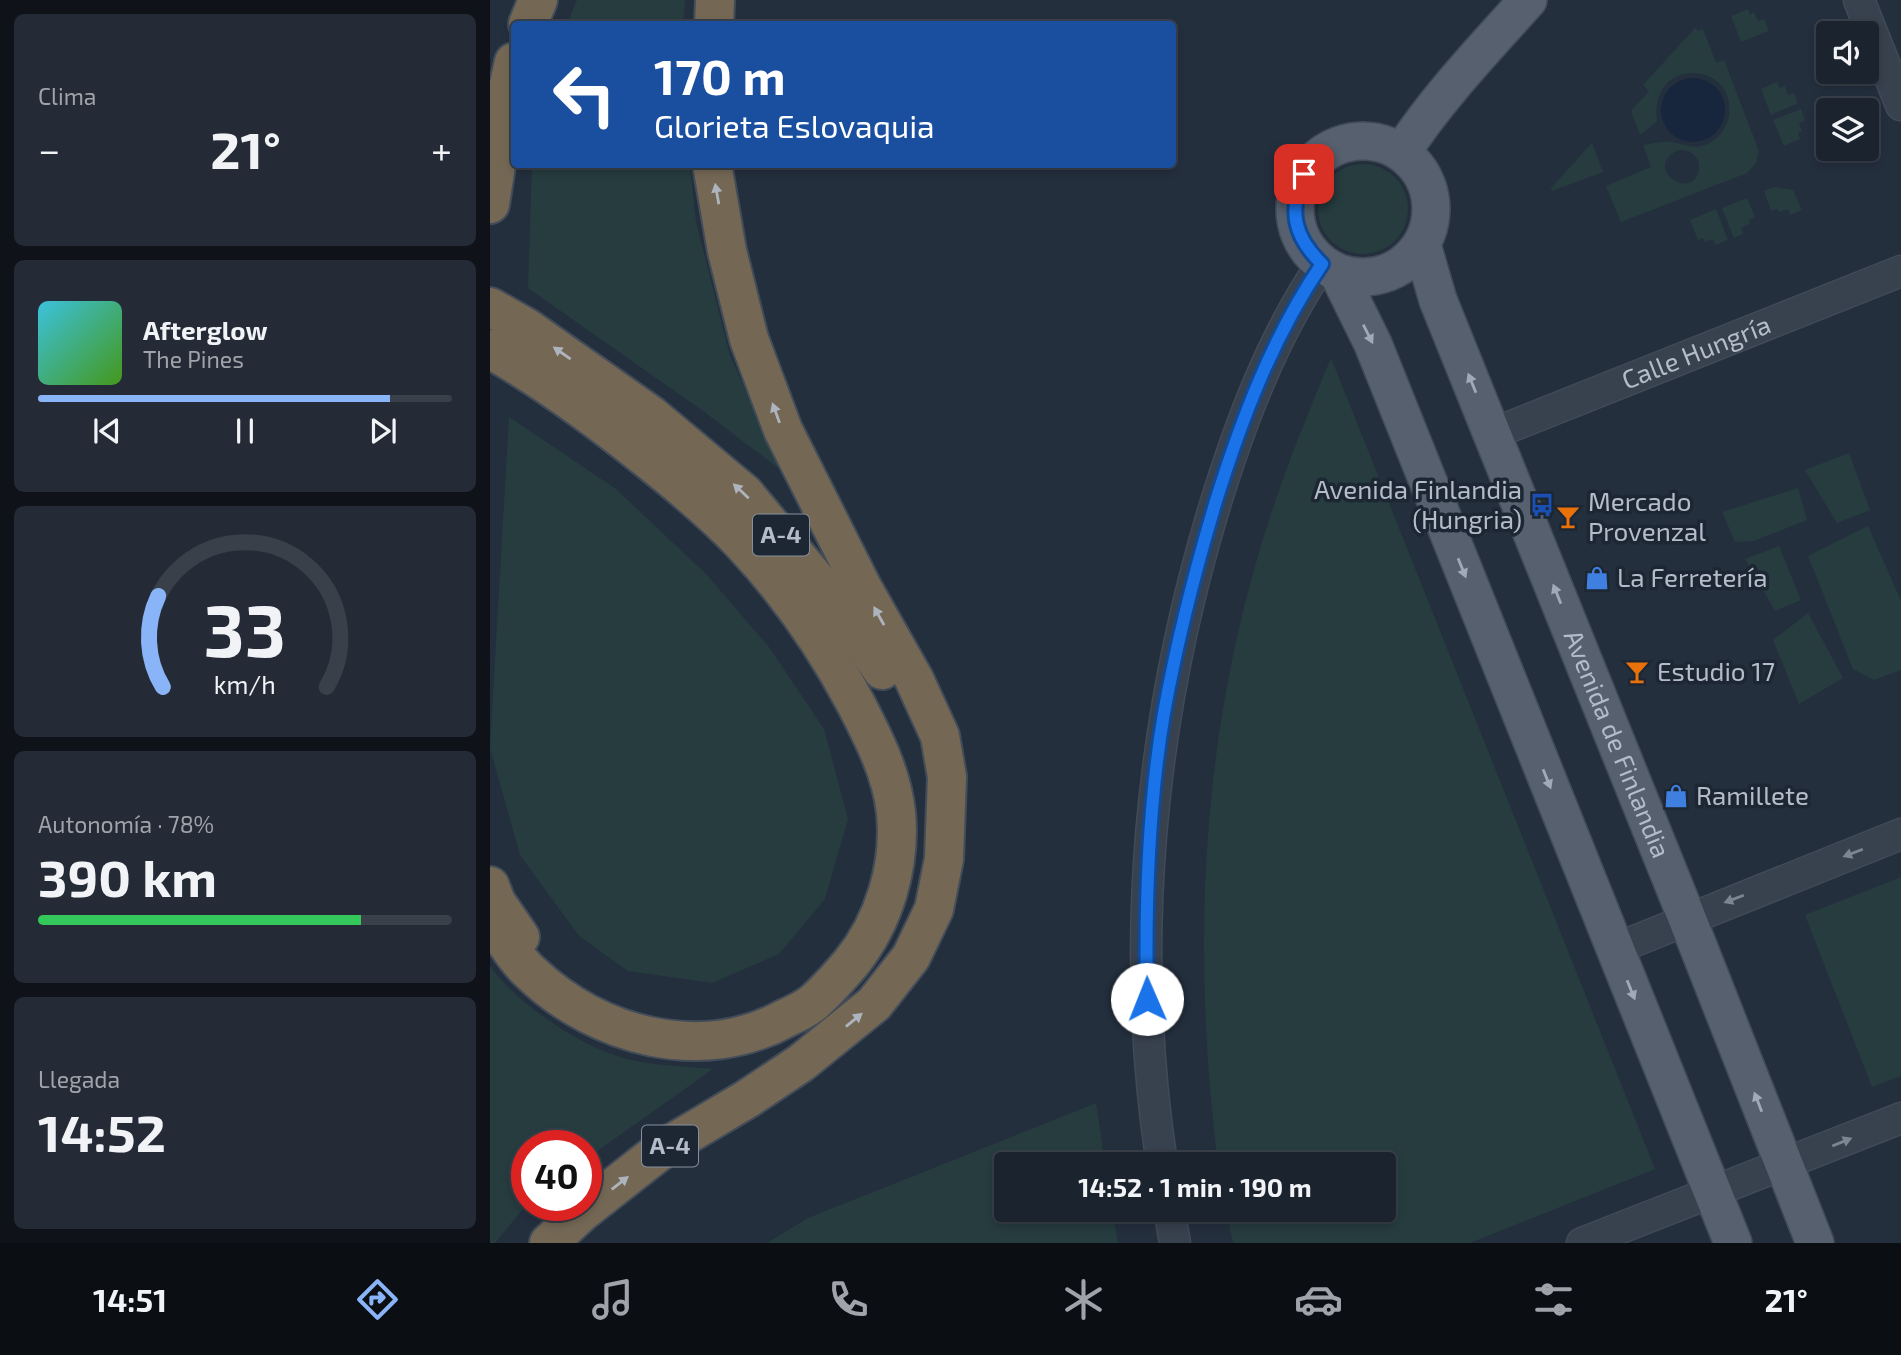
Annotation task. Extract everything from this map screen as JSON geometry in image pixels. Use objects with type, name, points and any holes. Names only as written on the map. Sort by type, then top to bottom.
[{"type":"highway","points":[[529,21],[538,0]]},
{"type":"highway","points":[[714,21],[715,0]]},
{"type":"highway","points":[[490,204],[511,75]]},
{"type":"highway","points":[[713,168],[727,251],[749,339],[783,430],[862,587],[914,679],[940,736],[947,777],[945,816]]},
{"type":"highway","name":"A-4","points":[[490,307],[527,328],[652,415],[744,493],[848,618],[880,665],[917,740],[945,816],[944,859],[934,909],[911,957],[874,1004],[790,1070],[661,1150],[582,1212],[549,1243]]},
{"type":"highway","points":[[490,349],[513,375],[637,469],[686,510],[791,628],[829,686],[856,739],[869,779],[876,816],[878,853],[862,916],[848,941],[821,972],[777,1005],[720,1022],[696,1025],[639,1016],[602,1001],[551,971],[524,942],[496,902],[490,886]]},
{"type":"highway","points":[[490,919],[528,971],[557,995],[595,1018],[645,1036],[684,1042],[741,1037],[774,1025],[811,1005],[839,978],[863,948],[879,918],[889,890],[895,855],[896,814],[887,769],[841,676],[801,615],[744,544],[693,496],[590,413],[513,375]]},
{"type":"main road","points":[[1402,152],[1449,89],[1528,0]]},
{"type":"main road","points":[[1358,140],[1374,141],[1402,152],[1417,166],[1426,181],[1430,197],[1431,213],[1422,245],[1399,268],[1384,274],[1353,277],[1330,269],[1310,253],[1296,223],[1294,206],[1304,174],[1313,161],[1326,150],[1358,140]]},
{"type":"main road","name":"Avenida de Finlandia","points":[[1422,245],[1438,300],[1815,1243]]},
{"type":"main road","points":[[1330,269],[1373,344],[1733,1243]]},
{"type":"street","points":[[1859,0],[1901,105]]},
{"type":"street","points":[[1160,1152],[1152,1103],[1146,943],[1150,836],[1164,715],[1192,587],[1229,458],[1279,335],[1330,269]]},
{"type":"street","name":"Calle Hungría","points":[[1492,434],[1901,271]]},
{"type":"street","points":[[1615,949],[1901,834]]},
{"type":"street","points":[[1582,1243],[1901,1118]]},
{"type":"street","points":[[1171,1222],[1175,1243]]},
{"type":"green space","points":[[577,0],[685,0],[683,21],[568,21]]},
{"type":"green space","points":[[1748,9],[1750,14],[1754,12],[1758,21],[1764,19],[1769,31],[1741,42],[1731,16]]},
{"type":"green space","points":[[1696,27],[1697,31],[1703,29],[1716,63],[1724,60],[1759,151],[1756,163],[1747,173],[1621,222],[1606,186],[1651,167],[1643,145],[1667,142],[1695,147],[1705,145],[1720,134],[1729,116],[1728,98],[1720,84],[1708,76],[1693,73],[1678,76],[1666,85],[1658,100],[1657,121],[1640,135],[1631,111],[1649,91],[1643,85]],"holes":[[[1682,150],[1693,154],[1699,164],[1695,179],[1688,183],[1673,179],[1665,166],[1668,158]]]},
{"type":"green space","points":[[1777,82],[1780,88],[1785,86],[1788,95],[1794,93],[1798,103],[1771,115],[1761,89]]},
{"type":"green space","points":[[1801,109],[1805,120],[1799,123],[1802,132],[1798,133],[1800,139],[1784,146],[1773,120]]},
{"type":"green space","points":[[1592,143],[1603,172],[1552,191],[1551,188]]},
{"type":"green space","points":[[1363,164],[1380,167],[1395,177],[1405,192],[1408,209],[1405,226],[1395,241],[1380,251],[1363,254],[1346,251],[1331,241],[1321,226],[1318,209],[1321,192],[1331,177],[1346,167]]},
{"type":"green space","points":[[532,168],[690,168],[696,222],[730,355],[781,470],[703,411],[528,288]]},
{"type":"green space","points":[[1774,187],[1793,190],[1802,210],[1790,215],[1788,209],[1771,211],[1764,191]]},
{"type":"green space","points":[[1747,198],[1755,217],[1749,220],[1750,224],[1741,228],[1743,234],[1734,238],[1722,208]]},
{"type":"green space","points":[[1716,209],[1728,240],[1716,245],[1713,239],[1705,242],[1703,238],[1698,240],[1690,220]]},
{"type":"green space","points":[[1331,358],[1655,1169],[1470,1243],[1233,1243],[1229,1222],[1396,1222],[1396,1152],[1217,1152],[1205,1009],[1204,931],[1214,775],[1225,698],[1241,622],[1261,546],[1293,451]]},
{"type":"green space","points":[[509,417],[616,489],[707,575],[769,647],[824,729],[848,819],[825,899],[779,954],[712,983],[628,971],[579,936],[520,855],[490,748]]},
{"type":"green space","points":[[1849,453],[1870,510],[1837,523],[1805,470]]},
{"type":"green space","points":[[1798,488],[1807,520],[1754,541],[1735,542],[1722,512]]},
{"type":"green space","points":[[1868,526],[1901,601],[1901,670],[1874,680],[1853,669],[1808,556]]},
{"type":"green space","points":[[1779,546],[1801,600],[1775,611],[1745,559]]},
{"type":"green space","points":[[1808,613],[1843,678],[1799,704],[1773,640]]},
{"type":"green space","points":[[1901,877],[1901,1076],[1872,1087],[1805,915]]},
{"type":"green space","points":[[490,966],[516,995],[533,1009],[590,1045],[637,1061],[713,1069],[602,1148],[602,1130],[511,1130],[513,1221],[495,1243],[490,1243]]},
{"type":"green space","points":[[1096,1103],[1103,1152],[994,1152],[994,1222],[1114,1222],[1118,1243],[767,1243],[808,1218]]},
{"type":"water","points":[[1693,78],[1705,80],[1716,87],[1723,98],[1723,122],[1716,133],[1705,140],[1693,142],[1681,140],[1670,133],[1663,122],[1661,110],[1663,98],[1670,87],[1681,80]]},
{"type":"place","name":"Avenida Finlandia (Hungria)","points":[[1542,505]]},
{"type":"place","name":"Mercado Provenzal","points":[[1568,517]]},
{"type":"place","name":"La Ferretería","points":[[1597,578]]},
{"type":"place","name":"Estudio 17","points":[[1637,672]]},
{"type":"place","name":"Ramillete","points":[[1676,796]]},
{"type":"route","points":[[1147,999],[1150,836],[1164,715],[1180,634],[1229,458],[1279,335],[1322,264],[1310,253],[1301,239],[1296,223],[1294,206],[1304,174]]}]
